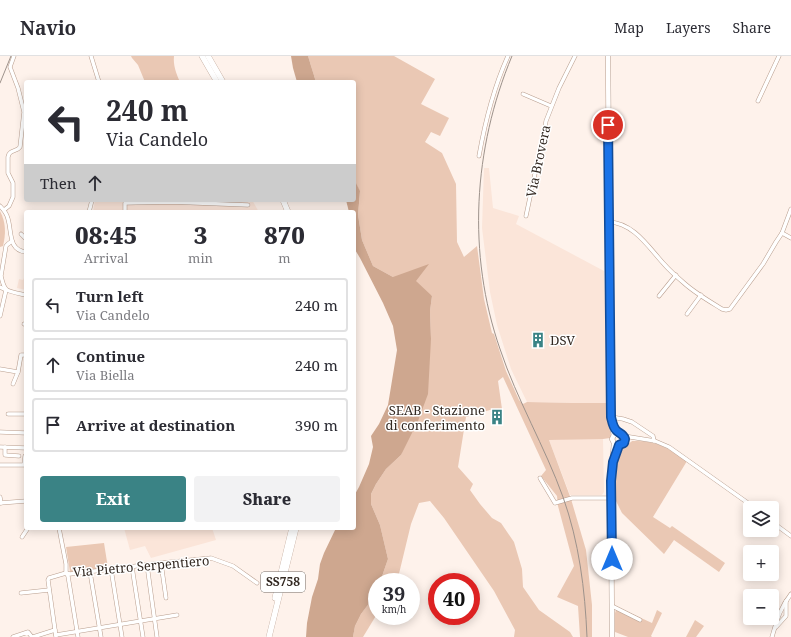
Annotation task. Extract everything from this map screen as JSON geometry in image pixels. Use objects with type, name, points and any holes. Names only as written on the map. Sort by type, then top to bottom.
[{"type":"highway","points":[[202,56],[216,80]]},
{"type":"highway","points":[[208,56],[222,80]]},
{"type":"highway","name":"SS758","points":[[266,637],[292,530]]},
{"type":"highway","name":"SS758","points":[[269,637],[296,530]]},
{"type":"street","points":[[4,210],[9,206],[13,199],[13,182],[8,173],[8,157],[11,152],[20,147],[24,112],[18,88],[10,67],[14,56]]},
{"type":"street","points":[[91,56],[98,80]]},
{"type":"street","points":[[479,156],[490,108],[508,56]]},
{"type":"street","name":"Via Brovera","points":[[526,216],[537,164],[543,144],[544,127],[551,106],[575,56]]},
{"type":"street","points":[[608,56],[611,424],[614,435],[612,440],[619,444]]},
{"type":"street","points":[[758,101],[779,56]]},
{"type":"street","points":[[523,94],[551,106]]},
{"type":"street","points":[[125,210],[125,203],[170,202],[248,205]]},
{"type":"street","points":[[0,206],[8,218],[12,241],[16,249],[24,251]]},
{"type":"street","points":[[609,222],[617,223],[630,229],[650,247],[664,265],[685,284],[722,309],[726,310],[730,309],[763,264],[782,233],[791,209]]},
{"type":"street","points":[[782,233],[791,238]]},
{"type":"street","points":[[0,316],[6,290],[1,276],[6,246],[12,241]]},
{"type":"street","points":[[659,296],[676,275]]},
{"type":"street","points":[[0,287],[24,295]]},
{"type":"street","points":[[687,314],[701,295]]},
{"type":"street","points":[[13,384],[18,372],[21,355],[24,356]]},
{"type":"street","points":[[0,369],[18,372]]},
{"type":"street","points":[[8,414],[24,414]]},
{"type":"street","points":[[611,417],[614,428],[622,434],[625,439],[619,444],[613,454],[611,498],[612,637]]},
{"type":"street","points":[[611,417],[632,422],[745,501]]},
{"type":"street","points":[[0,432],[24,433]]},
{"type":"street","points":[[614,435],[616,433],[634,438],[654,438]]},
{"type":"street","points":[[619,444],[634,438]]},
{"type":"street","points":[[0,447],[24,448]]},
{"type":"street","points":[[6,447],[5,455],[24,456]]},
{"type":"street","points":[[19,447],[19,456]]},
{"type":"street","points":[[0,465],[24,465]]},
{"type":"street","points":[[540,478],[555,503],[572,498],[611,498]]},
{"type":"street","points":[[0,497],[0,503],[24,501]]},
{"type":"street","points":[[779,527],[791,536]]},
{"type":"street","points":[[22,536],[26,530]]},
{"type":"street","points":[[59,530],[78,637]]},
{"type":"street","name":"Via Pietro Serpentiero","points":[[66,573],[90,572],[211,558],[233,566],[257,583]]},
{"type":"street","points":[[161,563],[166,598]]},
{"type":"street","points":[[147,565],[157,637]]},
{"type":"street","points":[[132,567],[142,637]]},
{"type":"street","points":[[111,569],[122,637]]},
{"type":"street","points":[[90,572],[101,637]]},
{"type":"street","points":[[56,634],[48,583],[49,578],[66,573]]},
{"type":"street","points":[[20,593],[49,590]]},
{"type":"street","points":[[772,637],[780,610],[791,594]]},
{"type":"street","points":[[775,628],[786,616],[787,599]]},
{"type":"street","points":[[612,606],[640,620]]},
{"type":"street","points":[[13,637],[28,632],[33,637],[120,625],[177,615]]},
{"type":"shaded area","points":[[131,56],[174,56],[175,69],[179,80],[144,80],[138,65]]},
{"type":"shaded area","points":[[291,56],[308,56],[315,80],[296,80]]},
{"type":"shaded area","points":[[308,56],[394,56],[435,79],[421,104],[449,118],[440,136],[431,132],[425,142],[442,153],[456,184],[457,242],[464,257],[477,246],[484,299],[492,333],[494,334],[506,371],[519,400],[523,404],[527,402],[608,403],[610,438],[549,440],[571,499],[586,550],[592,605],[592,637],[580,637],[578,606],[557,597],[574,566],[558,506],[557,496],[541,476],[546,470],[503,377],[498,381],[502,409],[490,410],[466,417],[458,467],[473,484],[470,490],[480,504],[492,518],[501,523],[514,542],[522,569],[523,587],[539,610],[570,632],[573,637],[514,637],[515,630],[494,591],[444,518],[430,501],[419,503],[411,524],[399,573],[383,573],[388,559],[380,525],[371,504],[371,494],[386,469],[401,455],[431,339],[430,311],[432,296],[373,266],[362,240],[358,215],[360,192],[356,183],[356,80],[315,80]]},
{"type":"shaded area","points":[[484,168],[489,168],[493,208],[519,216],[516,224],[604,271],[608,403],[527,402],[511,369],[497,325],[490,292],[482,228]]},
{"type":"shaded area","points":[[356,183],[360,191],[358,215],[362,240],[373,266],[393,277],[429,264],[416,281],[432,296],[430,311],[431,339],[428,394],[418,421],[401,455],[386,469],[371,494],[371,504],[380,525],[388,559],[383,573],[368,573],[368,605],[355,626],[353,637],[306,637],[312,597],[324,553],[335,530],[356,530],[356,492],[369,464],[373,447],[371,436],[379,424],[388,405],[397,350],[393,326],[383,303],[356,251],[356,210],[348,210],[346,202],[356,202]]},
{"type":"shaded area","points":[[95,202],[253,202],[258,210],[93,210]]},
{"type":"shaded area","points":[[0,211],[4,224],[5,237],[3,246],[0,247]]},
{"type":"shaded area","points":[[24,278],[24,290],[17,288],[19,279],[23,280]]},
{"type":"shaded area","points":[[603,439],[604,492],[602,495],[570,495],[549,440]]},
{"type":"shaded area","points":[[632,441],[655,443],[674,452],[687,461],[653,517],[670,528],[672,526],[725,563],[719,572],[674,540],[664,554],[622,513],[615,499],[617,457],[620,449]]},
{"type":"shaded area","points":[[125,530],[213,530],[216,540],[151,558],[145,546],[130,550]]},
{"type":"shaded area","points":[[104,543],[108,568],[70,572],[66,547]]},
{"type":"shaded area","points":[[368,604],[368,625],[370,625],[363,637],[353,637],[355,626]]},
{"type":"shaded area","points":[[617,607],[652,623],[657,610],[662,613],[651,636],[652,637],[628,637],[615,632],[615,613]]},
{"type":"shaded area","points":[[695,620],[704,626],[696,637],[686,637]]},
{"type":"railway","points":[[0,83],[11,56]]},
{"type":"railway","points":[[512,56],[499,91],[489,128],[482,165],[479,202],[479,239],[482,276],[489,313],[500,349],[523,405],[556,478],[569,514],[580,566],[585,601],[587,637]]},
{"type":"place","name":"DSV","points":[[538,340]]},
{"type":"place","name":"SEAB - Stazione di conferimento","points":[[497,417]]},
{"type":"route","points":[[608,125],[611,417],[616,431],[623,434],[625,438],[624,443],[619,445],[615,453],[613,462],[611,481],[612,559]]}]
